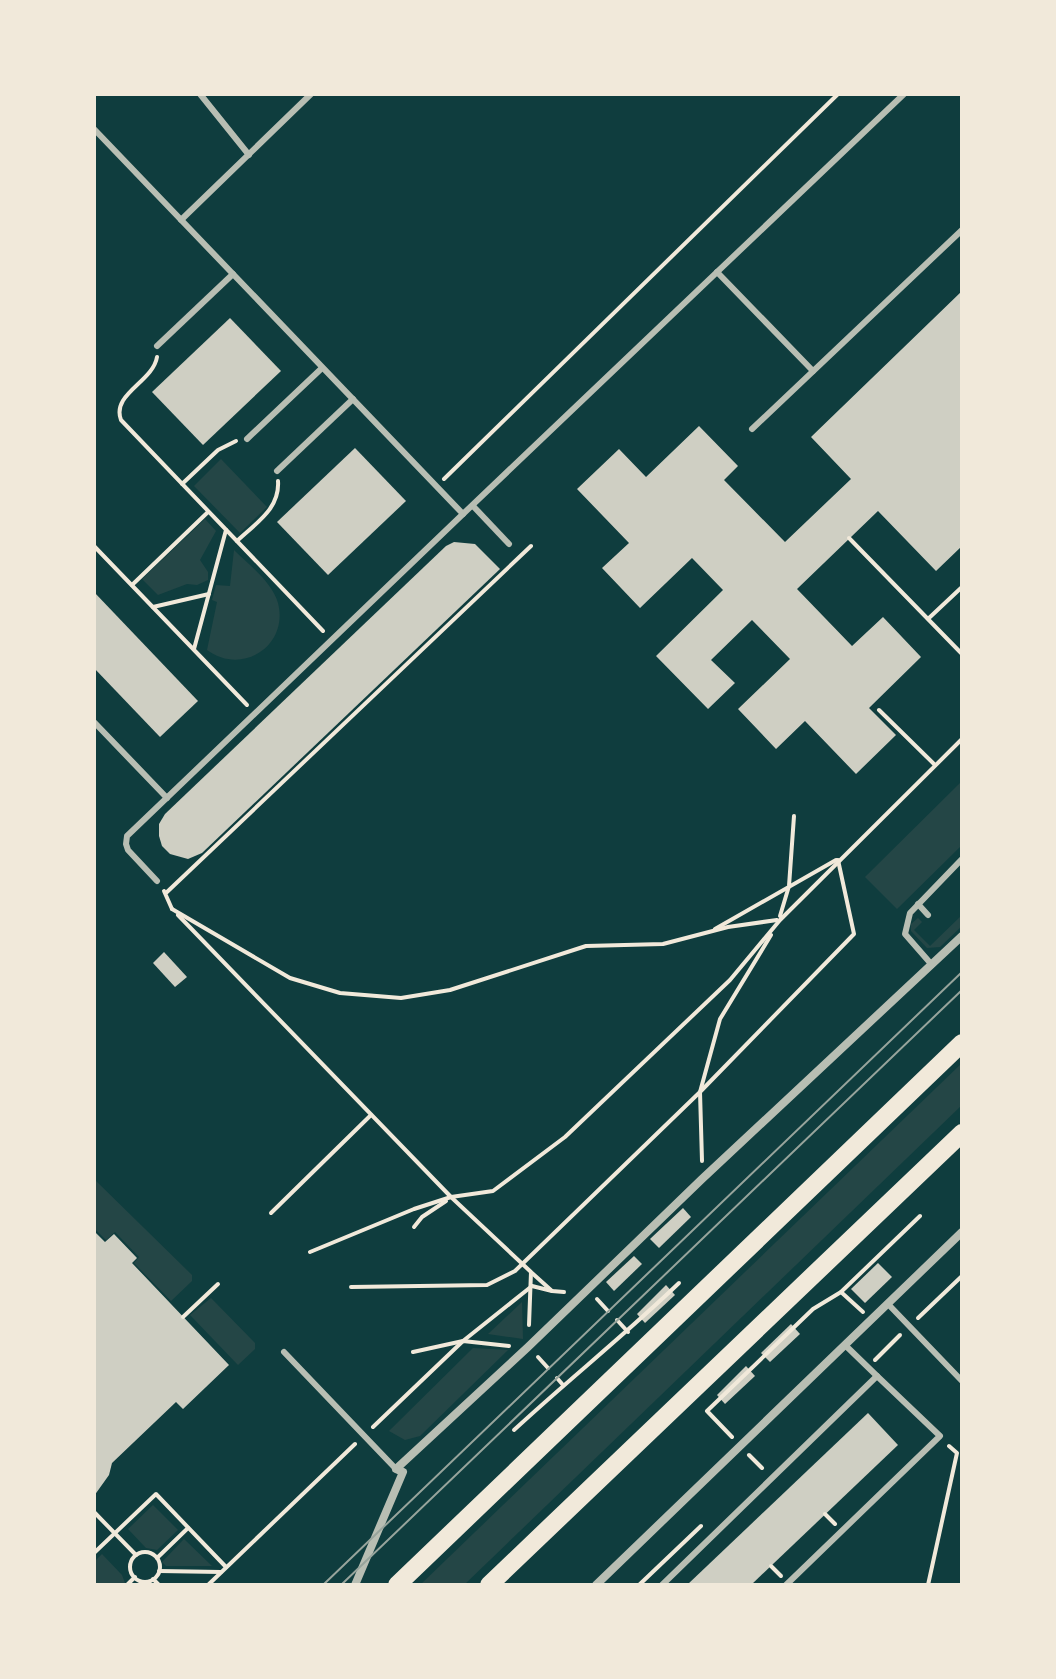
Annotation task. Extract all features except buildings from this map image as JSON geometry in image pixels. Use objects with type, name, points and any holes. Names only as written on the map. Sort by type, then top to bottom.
[{"type":"main road","points":[[397,1585],[962,1043]]},
{"type":"main road","points":[[489,1585],[962,1133]]},
{"type":"street","points":[[355,1585],[403,1472],[396,1469],[962,936]]},
{"type":"street","points":[[596,1585],[962,1232]]},
{"type":"lane","points":[[200,94],[249,155]]},
{"type":"lane","points":[[206,101],[215,94]]},
{"type":"lane","points":[[181,220],[311,94]]},
{"type":"lane","points":[[159,881],[128,850],[126,840],[904,94]]},
{"type":"lane","points":[[94,129],[463,514]]},
{"type":"lane","points":[[752,429],[962,230]]},
{"type":"lane","points":[[717,272],[813,371]]},
{"type":"lane","points":[[157,346],[233,274]]},
{"type":"lane","points":[[247,439],[322,368]]},
{"type":"lane","points":[[277,471],[353,399]]},
{"type":"lane","points":[[473,506],[509,544]]},
{"type":"lane","points":[[94,722],[167,798]]},
{"type":"lane","points":[[932,965],[905,934],[910,913],[962,859]]},
{"type":"lane","points":[[918,904],[928,915]]},
{"type":"lane","points":[[888,1304],[962,1381]]},
{"type":"lane","points":[[786,1585],[940,1436],[845,1345]]},
{"type":"lane","points":[[284,1352],[396,1469]]},
{"type":"lane","points":[[662,1585],[877,1376]]},
{"type":"path","points":[[437,487],[838,94]]},
{"type":"path","points":[[157,346],[157,361],[152,372],[120,403],[118,412],[121,420],[332,640]]},
{"type":"path","points":[[182,484],[223,446],[247,439]]},
{"type":"path","points":[[237,541],[274,505],[278,496],[277,471]]},
{"type":"path","points":[[132,585],[209,512]]},
{"type":"path","points":[[194,649],[226,530]]},
{"type":"path","points":[[849,538],[962,654]]},
{"type":"path","points":[[94,546],[255,713]]},
{"type":"path","points":[[165,894],[531,546]]},
{"type":"path","points":[[929,619],[962,587]]},
{"type":"path","points":[[153,607],[209,594]]},
{"type":"path","points":[[879,710],[935,765]]},
{"type":"path","points":[[310,1252],[414,1209],[451,1197],[493,1191],[565,1137],[730,980],[780,920],[962,739]]},
{"type":"path","points":[[702,1179],[700,1092],[720,1019],[780,920],[789,886],[794,816]]},
{"type":"path","points":[[706,933],[838,860]]},
{"type":"path","points":[[351,1287],[487,1285],[523,1264],[700,1092],[854,934],[838,860]]},
{"type":"path","points":[[159,881],[172,909],[451,1197],[552,1291]]},
{"type":"path","points":[[172,909],[290,978],[340,993],[401,998],[450,990],[586,946],[663,944],[780,920]]},
{"type":"path","points":[[271,1213],[371,1115]]},
{"type":"path","points":[[414,1227],[422,1217],[451,1197]]},
{"type":"path","points":[[719,1399],[813,1309],[841,1292],[920,1216]]},
{"type":"path","points":[[413,1352],[463,1341],[528,1347],[531,1272]]},
{"type":"path","points":[[514,1430],[628,1332],[679,1283]]},
{"type":"path","points":[[183,1317],[218,1284]]},
{"type":"path","points":[[532,1286],[582,1294]]},
{"type":"path","points":[[841,1292],[872,1319]]},
{"type":"path","points":[[603,1294],[597,1299],[608,1311]]},
{"type":"path","points":[[617,1320],[628,1332]]},
{"type":"path","points":[[557,1378],[563,1385]]},
{"type":"path","points":[[928,1585],[957,1453],[940,1436]]},
{"type":"path","points":[[94,1553],[156,1494],[224,1570],[159,1571]]},
{"type":"path","points":[[94,1512],[136,1555]]},
{"type":"path","points":[[157,1558],[188,1528]]},
{"type":"path","points":[[147,1552],[157,1558],[159,1571],[153,1579],[146,1583],[135,1577],[130,1566],[136,1555],[147,1552]]},
{"type":"path","points":[[127,1585],[135,1577]]},
{"type":"path","points":[[153,1579],[159,1585]]},
{"type":"shaded area","points":[[221,459],[267,507],[240,533],[194,486]]},
{"type":"shaded area","points":[[205,519],[216,531],[200,560],[208,572],[208,580],[158,595],[142,579]]},
{"type":"shaded area","points":[[234,550],[271,588],[280,618],[270,644],[248,658],[234,660],[207,650],[217,602],[212,600],[216,585],[230,586]]},
{"type":"shaded area","points":[[962,781],[962,845],[897,909],[865,877]]},
{"type":"shaded area","points":[[962,915],[962,926],[940,947],[927,948],[911,931],[911,924],[918,918],[922,922],[914,930],[930,946]]},
{"type":"shaded area","points":[[962,1063],[962,1105],[464,1585],[420,1585]]},
{"type":"shaded area","points":[[94,1179],[192,1275],[192,1281],[171,1301],[134,1263],[139,1257],[115,1232],[106,1240],[94,1228]]},
{"type":"shaded area","points":[[211,1298],[255,1343],[255,1349],[238,1365],[190,1315]]},
{"type":"shaded area","points":[[522,1302],[523,1339],[488,1334]]},
{"type":"shaded area","points":[[473,1348],[508,1350],[420,1436],[405,1440],[389,1431]]},
{"type":"shaded area","points":[[153,1505],[178,1530],[157,1550],[146,1548],[128,1529]]},
{"type":"shaded area","points":[[184,1539],[212,1566],[166,1566],[162,1562]]},
{"type":"shaded area","points":[[102,1554],[122,1575],[123,1585],[94,1585],[94,1562]]},
{"type":"tram line","points":[[323,1585],[962,972]]},
{"type":"tram line","points":[[341,1585],[962,990]]}]
